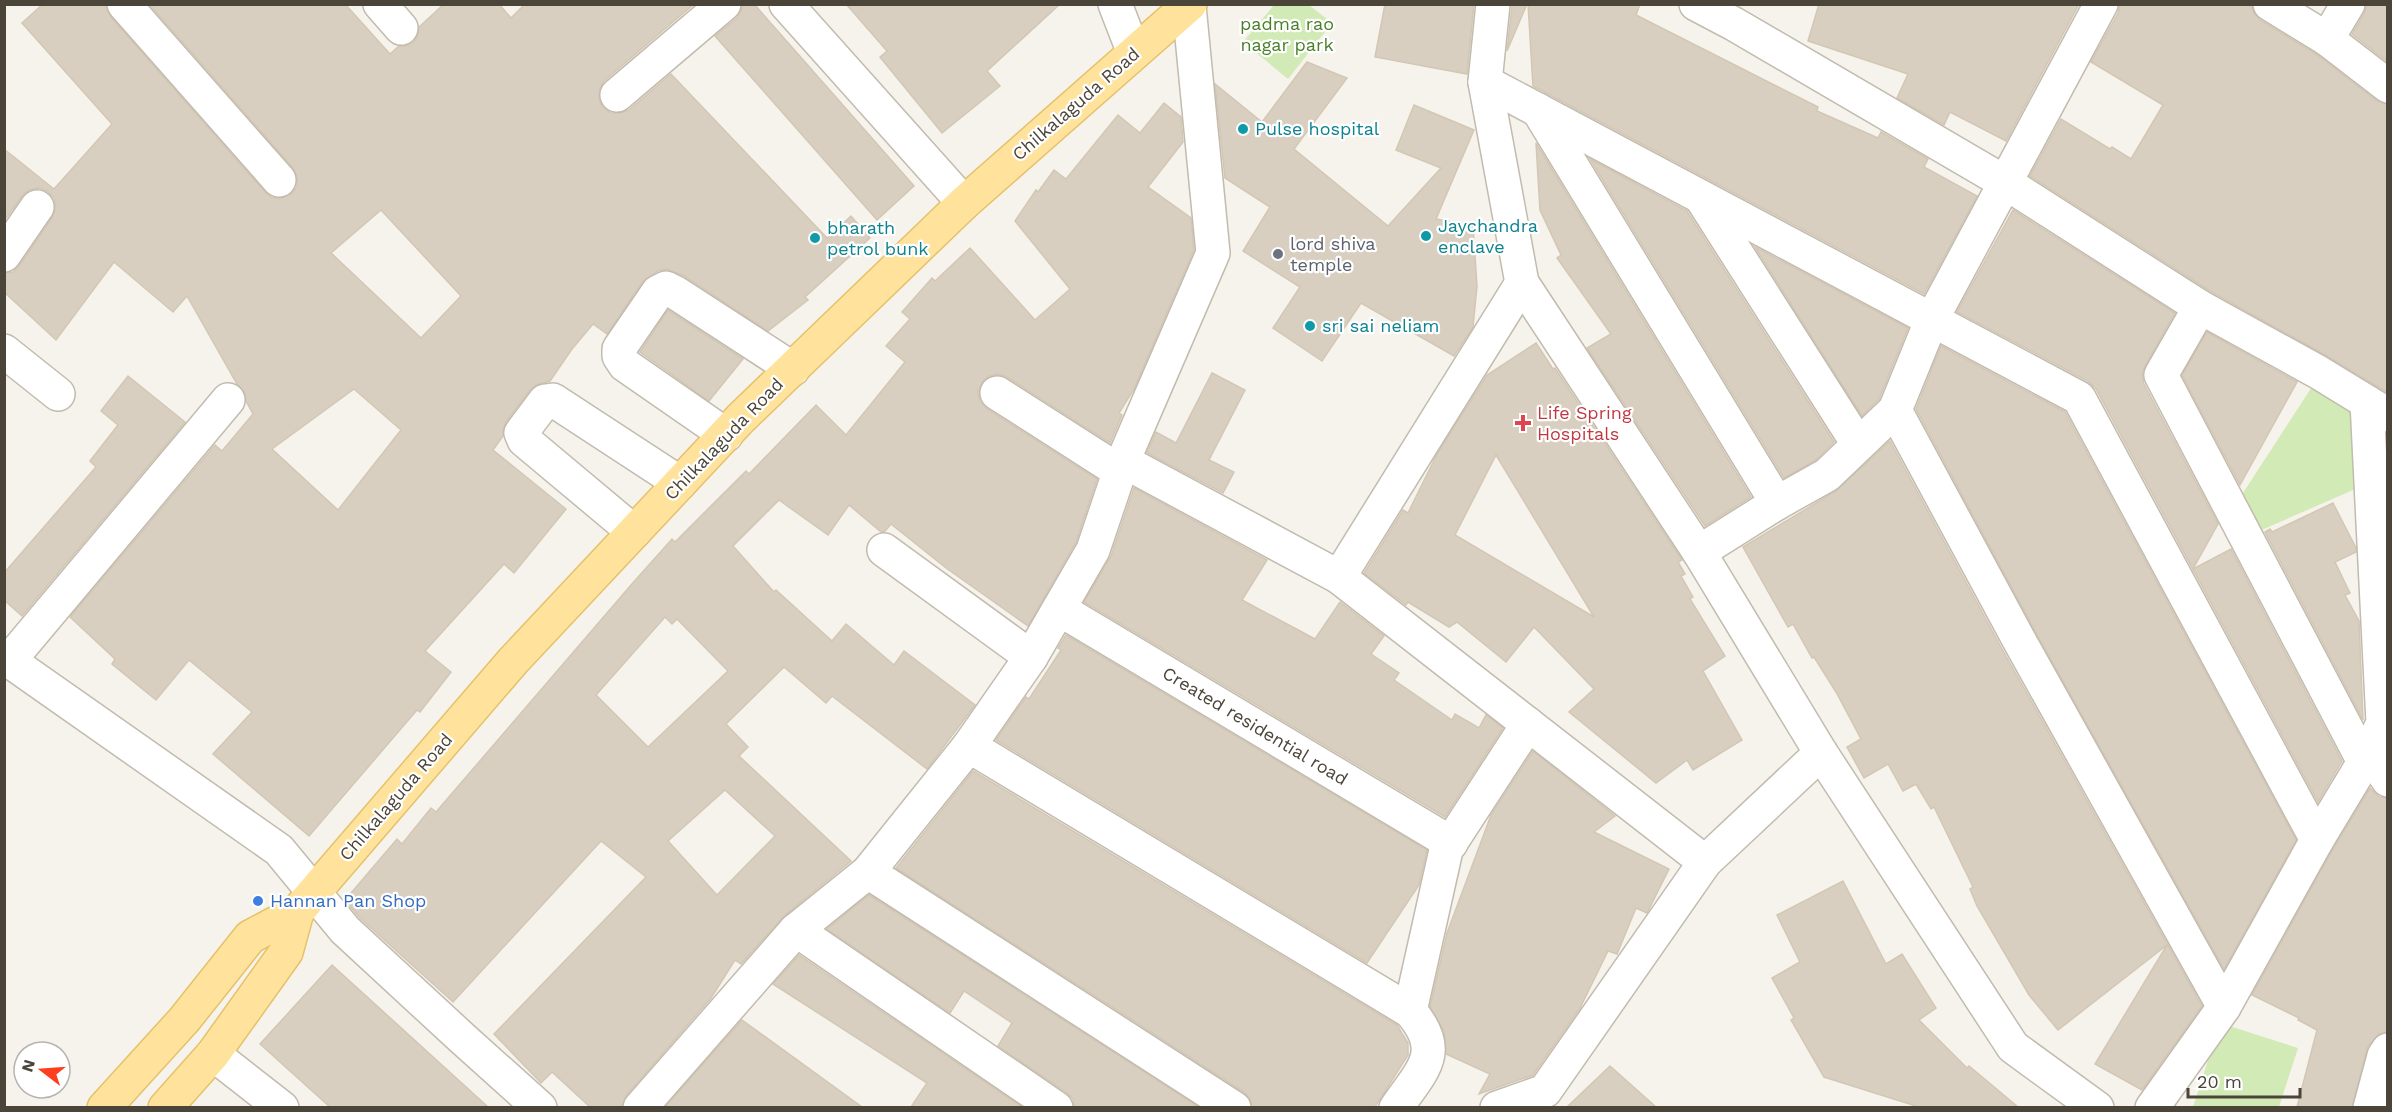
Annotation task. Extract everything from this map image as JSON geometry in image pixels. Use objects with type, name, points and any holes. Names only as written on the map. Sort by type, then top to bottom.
[{"type":"main road","name":"Chilkalaguda Road","points":[[104,1107],[184,1020],[250,937],[306,901],[513,661],[726,435],[964,203],[1190,5]]},
{"type":"main road","name":"Chilkalaguda Road","points":[[165,1107],[213,1054],[286,952],[306,901]]},
{"type":"street","points":[[617,95],[724,4]]},
{"type":"street","points":[[786,4],[964,203]]},
{"type":"street","points":[[1115,4],[1134,53]]},
{"type":"street","points":[[1492,4],[1485,82],[1522,283],[1699,552],[1821,753],[2013,1047],[2097,1107]]},
{"type":"street","points":[[1696,4],[1738,14],[2200,307],[2377,408],[2384,723],[2374,765],[2317,840],[2224,1007],[2152,1107]]},
{"type":"street","points":[[1699,552],[1827,475],[1895,410],[1932,319],[2101,4]]},
{"type":"street","points":[[2270,4],[2327,39],[2388,86]]},
{"type":"street","points":[[2327,39],[2348,4]]},
{"type":"street","points":[[640,1107],[796,930],[868,872],[969,746],[1031,657],[1093,550],[1121,466],[1213,253],[1190,5]]},
{"type":"street","points":[[131,7],[279,180]]},
{"type":"street","points":[[1485,82],[2079,398],[2317,840]]},
{"type":"street","points":[[1538,110],[1777,503]]},
{"type":"street","points":[[1701,197],[1858,444]]},
{"type":"street","points":[[4,255],[37,207]]},
{"type":"street","points":[[1339,577],[1522,283]]},
{"type":"street","points":[[726,435],[625,365],[619,356],[619,349],[658,292],[666,288],[676,293],[793,369]]},
{"type":"street","points":[[2200,307],[2161,375],[2374,765]]},
{"type":"street","points":[[4,351],[58,394]]},
{"type":"street","points":[[997,393],[1121,466],[1339,577],[1705,862]]},
{"type":"street","points":[[228,400],[7,659],[279,850],[306,901],[345,930],[540,1107]]},
{"type":"street","points":[[634,532],[524,440],[521,432],[545,400],[553,400],[680,483]]},
{"type":"street","points":[[1895,410],[2224,1007]]},
{"type":"street","points":[[884,550],[1031,657]]},
{"type":"street","name":"Created residential road","points":[[1059,609],[1451,843]]},
{"type":"street","points":[[1410,1011],[1446,850],[1528,724]]},
{"type":"street","points":[[969,746],[1410,1011],[1423,1026],[1431,1050],[1421,1072],[1396,1107]]},
{"type":"street","points":[[1497,1107],[1531,1102],[1545,1091],[1705,862],[1821,753]]},
{"type":"street","points":[[868,872],[1234,1107]]},
{"type":"street","points":[[796,930],[1056,1107]]},
{"type":"street","points":[[2370,1107],[2384,1056],[2388,1050]]},
{"type":"street","points":[[213,1054],[282,1107]]},
{"type":"green space","name":"padma rao nagar park","points":[[1274,5],[1309,5],[1332,23],[1288,79],[1243,42]]},
{"type":"green space","points":[[2317,379],[2364,405],[2369,483],[2257,532],[2241,496]]},
{"type":"green space","points":[[2220,1023],[2298,1048],[2279,1107],[2193,1107]]},
{"type":"building","points":[[43,4],[106,4],[110,16],[265,192],[272,198],[282,198],[291,194],[297,187],[297,177],[293,168],[149,4],[345,4],[390,54],[399,46],[414,42],[419,27],[444,4],[499,4],[511,18],[525,4],[694,4],[604,81],[600,88],[599,98],[602,107],[611,113],[629,110],[671,74],[827,238],[851,216],[870,238],[805,297],[808,300],[768,331],[684,276],[667,269],[658,271],[643,281],[607,334],[593,324],[550,381],[536,385],[530,390],[506,422],[503,436],[493,450],[566,509],[514,573],[504,564],[425,651],[451,672],[420,712],[417,710],[309,836],[213,754],[252,712],[189,660],[156,700],[112,664],[115,659],[70,617],[215,445],[222,451],[253,414],[246,401],[245,393],[237,384],[187,296],[173,312],[114,262],[56,340],[4,292],[4,273],[13,272],[19,266],[52,218],[56,208],[54,198],[47,191],[39,188],[29,190],[4,221],[4,149],[54,189],[112,124],[22,23]],"holes":[[[381,210],[461,296],[421,338],[331,253]],[[354,389],[401,430],[338,510],[272,449]]]},
{"type":"building","points":[[742,4],[754,4],[914,186],[877,220],[715,36],[737,18]]},
{"type":"building","points":[[846,4],[1060,4],[987,71],[1000,86],[942,133],[880,57],[887,51]]},
{"type":"building","points":[[1385,4],[1474,4],[1467,74],[1375,57]]},
{"type":"building","points":[[1512,4],[1527,4],[1507,51],[1512,6]]},
{"type":"building","points":[[1528,4],[1640,4],[1636,15],[1818,107],[1817,111],[1878,138],[1881,132],[1928,159],[1924,167],[1977,196],[1924,294],[1533,86]]},
{"type":"building","points":[[1819,4],[2079,4],[2006,141],[1950,112],[1944,125],[1897,98],[1908,74],[1808,41]]},
{"type":"building","points":[[2120,4],[2251,4],[2260,20],[2316,54],[2377,101],[2388,104],[2388,393],[2210,291],[2030,176],[2061,119],[2131,159],[2163,105],[2091,62],[2118,13]]},
{"type":"building","points":[[2367,4],[2388,4],[2388,62],[2352,34]]},
{"type":"building","points":[[1307,62],[1347,78],[1294,149],[1388,226],[1441,168],[1396,150],[1414,105],[1474,130],[1436,219],[1473,226],[1477,286],[1473,327],[1454,356],[1361,303],[1322,361],[1273,328],[1300,287],[1243,251],[1270,207],[1225,178],[1215,84],[1262,122]]},
{"type":"building","points":[[1164,103],[1181,117],[1183,142],[1148,187],[1191,218],[1194,250],[1134,389],[1119,413],[1122,415],[1110,443],[1007,377],[998,374],[989,376],[982,382],[978,392],[980,401],[987,409],[1097,479],[1076,542],[1028,626],[946,568],[891,524],[881,532],[849,505],[828,535],[779,500],[733,546],[774,592],[776,590],[832,641],[846,624],[894,665],[904,651],[975,705],[927,769],[832,696],[826,703],[784,667],[726,724],[748,747],[739,756],[851,861],[784,916],[741,964],[735,960],[711,998],[626,1096],[622,1107],[590,1107],[552,1072],[541,1083],[494,1034],[646,877],[601,841],[453,1002],[359,917],[345,900],[397,839],[402,844],[431,808],[436,812],[672,539],[675,542],[746,471],[749,474],[816,405],[846,435],[905,362],[886,346],[910,319],[902,312],[932,278],[935,281],[970,248],[1035,320],[1070,289],[1015,221],[1036,190],[1038,192],[1054,170],[1066,179],[1118,115],[1140,133]],"holes":[[[665,617],[672,624],[677,619],[728,671],[648,747],[596,695]],[[725,790],[775,836],[717,895],[668,841]]]},
{"type":"building","points":[[1536,143],[1751,497],[1705,526],[1587,348],[1611,334],[1557,258],[1561,255],[1540,210]]},
{"type":"building","points":[[1590,159],[1687,211],[1834,442],[1816,460],[1784,478]]},
{"type":"building","points":[[2013,210],[2175,313],[2142,375],[2144,384],[2218,524],[2193,569],[2231,549],[2342,761],[2318,802],[2096,389],[2088,381],[1957,312]]},
{"type":"building","points":[[1755,247],[1908,328],[1879,399],[1862,416]]},
{"type":"building","points":[[668,310],[743,359],[709,401],[640,352]]},
{"type":"building","points":[[2207,332],[2297,382],[2240,485],[2182,375]]},
{"type":"building","points":[[1536,343],[1553,369],[1555,368],[1682,560],[1678,562],[1685,574],[1681,576],[1693,597],[1690,599],[1725,656],[1703,671],[1742,740],[1693,770],[1687,760],[1656,783],[1569,712],[1594,689],[1534,627],[1506,662],[1457,622],[1449,627],[1408,602],[1406,605],[1364,573],[1403,510],[1408,513],[1437,454],[1487,375]],"holes":[[[1496,455],[1594,617],[1455,535]]]},
{"type":"building","points":[[1941,346],[2065,412],[2296,840],[2224,969],[2035,631],[1916,409]]},
{"type":"building","points":[[1212,373],[1245,390],[1209,460],[1234,472],[1223,493],[1147,453],[1156,432],[1176,443]]},
{"type":"building","points":[[128,376],[185,422],[22,616],[4,600],[4,573],[96,467],[90,461],[118,425],[101,411]]},
{"type":"building","points":[[1890,441],[2002,649],[2202,1006],[2142,1090],[2095,1064],[2167,945],[2058,1030],[2029,995],[1977,906],[1970,889],[1973,887],[1934,807],[1931,809],[1916,784],[1903,791],[1888,764],[1864,778],[1847,747],[1861,739],[1836,692],[1814,657],[1812,658],[1793,624],[1788,627],[1743,547],[1836,491]]},
{"type":"building","points":[[1134,488],[1267,560],[1242,600],[1315,639],[1340,602],[1384,636],[1371,654],[1399,673],[1394,680],[1452,720],[1455,714],[1479,728],[1486,715],[1503,728],[1445,817],[1084,602],[1111,556]]},
{"type":"building","points":[[2333,503],[2356,548],[2356,552],[2335,562],[2350,593],[2345,595],[2359,621],[2363,720],[2265,532],[2270,529],[2272,532]]},
{"type":"building","points":[[1066,635],[1427,850],[1419,885],[1367,963],[996,740],[1026,697],[1029,699],[1061,650],[1058,648]]},
{"type":"building","points":[[1533,751],[1615,816],[1594,832],[1669,869],[1647,913],[1636,908],[1617,954],[1608,951],[1580,1008],[1533,1075],[1479,1094],[1490,1074],[1446,1054],[1444,1031],[1430,1007],[1447,933],[1491,815]]},
{"type":"building","points":[[973,771],[1397,1025],[1408,1043],[1408,1055],[1375,1107],[1252,1107],[1250,1099],[1244,1092],[896,868]]},
{"type":"building","points":[[2370,788],[2379,797],[2388,798],[2388,1032],[2379,1034],[2368,1046],[2352,1107],[2297,1107],[2317,1030],[2298,1020],[2299,1018],[2252,995],[2333,849]]},
{"type":"building","points":[[1843,881],[1886,964],[1902,954],[1936,1008],[1919,1020],[1967,1068],[1969,1066],[2018,1107],[1919,1107],[1824,1077],[1791,1020],[1794,1018],[1772,978],[1800,962],[1777,915]]},
{"type":"building","points":[[869,895],[1199,1107],[1074,1107],[1073,1099],[1067,1093],[998,1046],[1012,1023],[964,991],[950,1013],[827,929]]},
{"type":"building","points":[[799,955],[1022,1107],[911,1107],[927,1083],[773,984]]},
{"type":"building","points":[[332,965],[488,1107],[330,1107],[260,1044]]},
{"type":"building","points":[[742,1020],[862,1107],[665,1107]]},
{"type":"building","points":[[1610,1066],[1656,1107],[1567,1107]]},
{"type":"place","name":"Pulse hospital","points":[[1243,129]]},
{"type":"place","name":"Jaychandra enclave","points":[[1426,236]]},
{"type":"place","name":"bharath petrol bunk","points":[[815,238]]},
{"type":"place","name":"lord shiva temple","points":[[1278,254]]},
{"type":"place","name":"sri sai neliam","points":[[1310,326]]},
{"type":"place","name":"Life Spring Hospitals","points":[[1523,423]]},
{"type":"place","name":"Hannan Pan Shop","points":[[258,901]]}]
